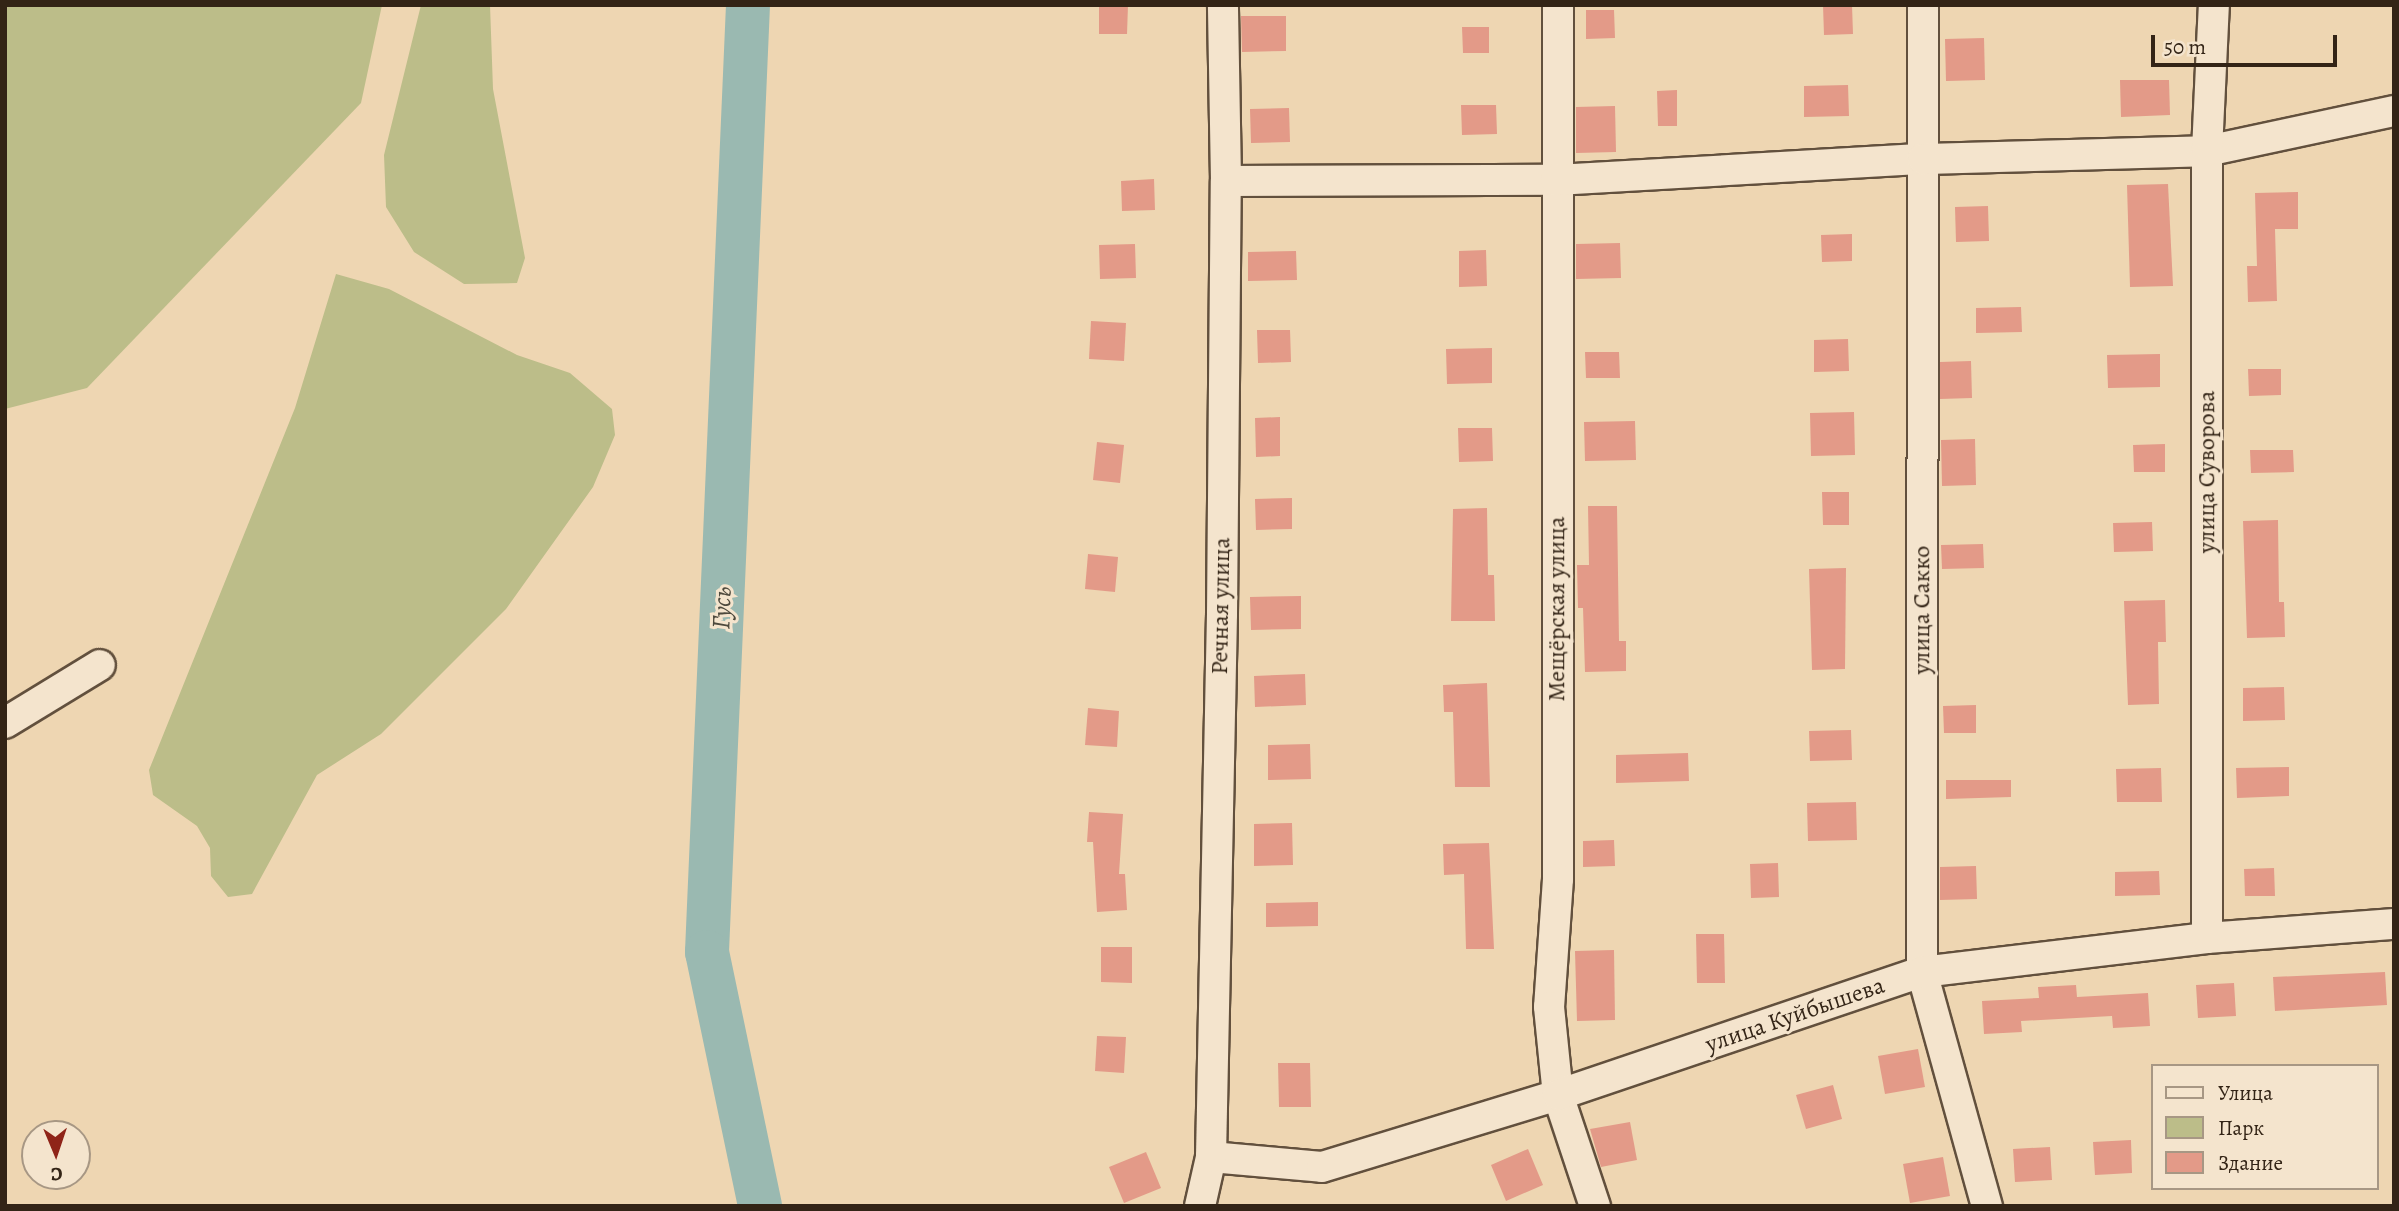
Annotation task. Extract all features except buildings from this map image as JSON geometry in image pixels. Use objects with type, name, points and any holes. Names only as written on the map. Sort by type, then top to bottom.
[{"type":"street","name":"Речная улица","points":[[1200,1206],[1211,1157],[1226,181],[1223,5]]},
{"type":"street","name":"Мещёрская улица","points":[[1558,5],[1558,879],[1549,1007],[1558,1095],[1595,1206]]},
{"type":"street","name":"улица Сакко","points":[[1923,5],[1922,972],[1987,1206]]},
{"type":"street","name":"улица Суворова","points":[[2207,939],[2207,151],[2214,5]]},
{"type":"street","points":[[1226,181],[1556,180],[1923,159],[2207,151],[2394,111]]},
{"type":"street","points":[[5,723],[100,665]]},
{"type":"street","name":"улица Куйбышева","points":[[1211,1157],[1322,1167],[1558,1095],[1922,972],[2207,939],[2394,924]]},
{"type":"green space","points":[[5,5],[382,5],[361,103],[87,388],[5,409]]},
{"type":"green space","points":[[421,5],[490,5],[493,89],[525,258],[517,283],[464,284],[414,252],[386,207],[384,155]]},
{"type":"green space","points":[[336,274],[389,289],[517,355],[570,373],[612,409],[615,435],[593,487],[506,609],[381,734],[317,775],[252,894],[228,897],[211,876],[210,848],[197,826],[153,795],[149,770],[295,408]]},
{"type":"waterway","name":"Гусь","points":[[748,5],[707,952],[760,1206]]}]
